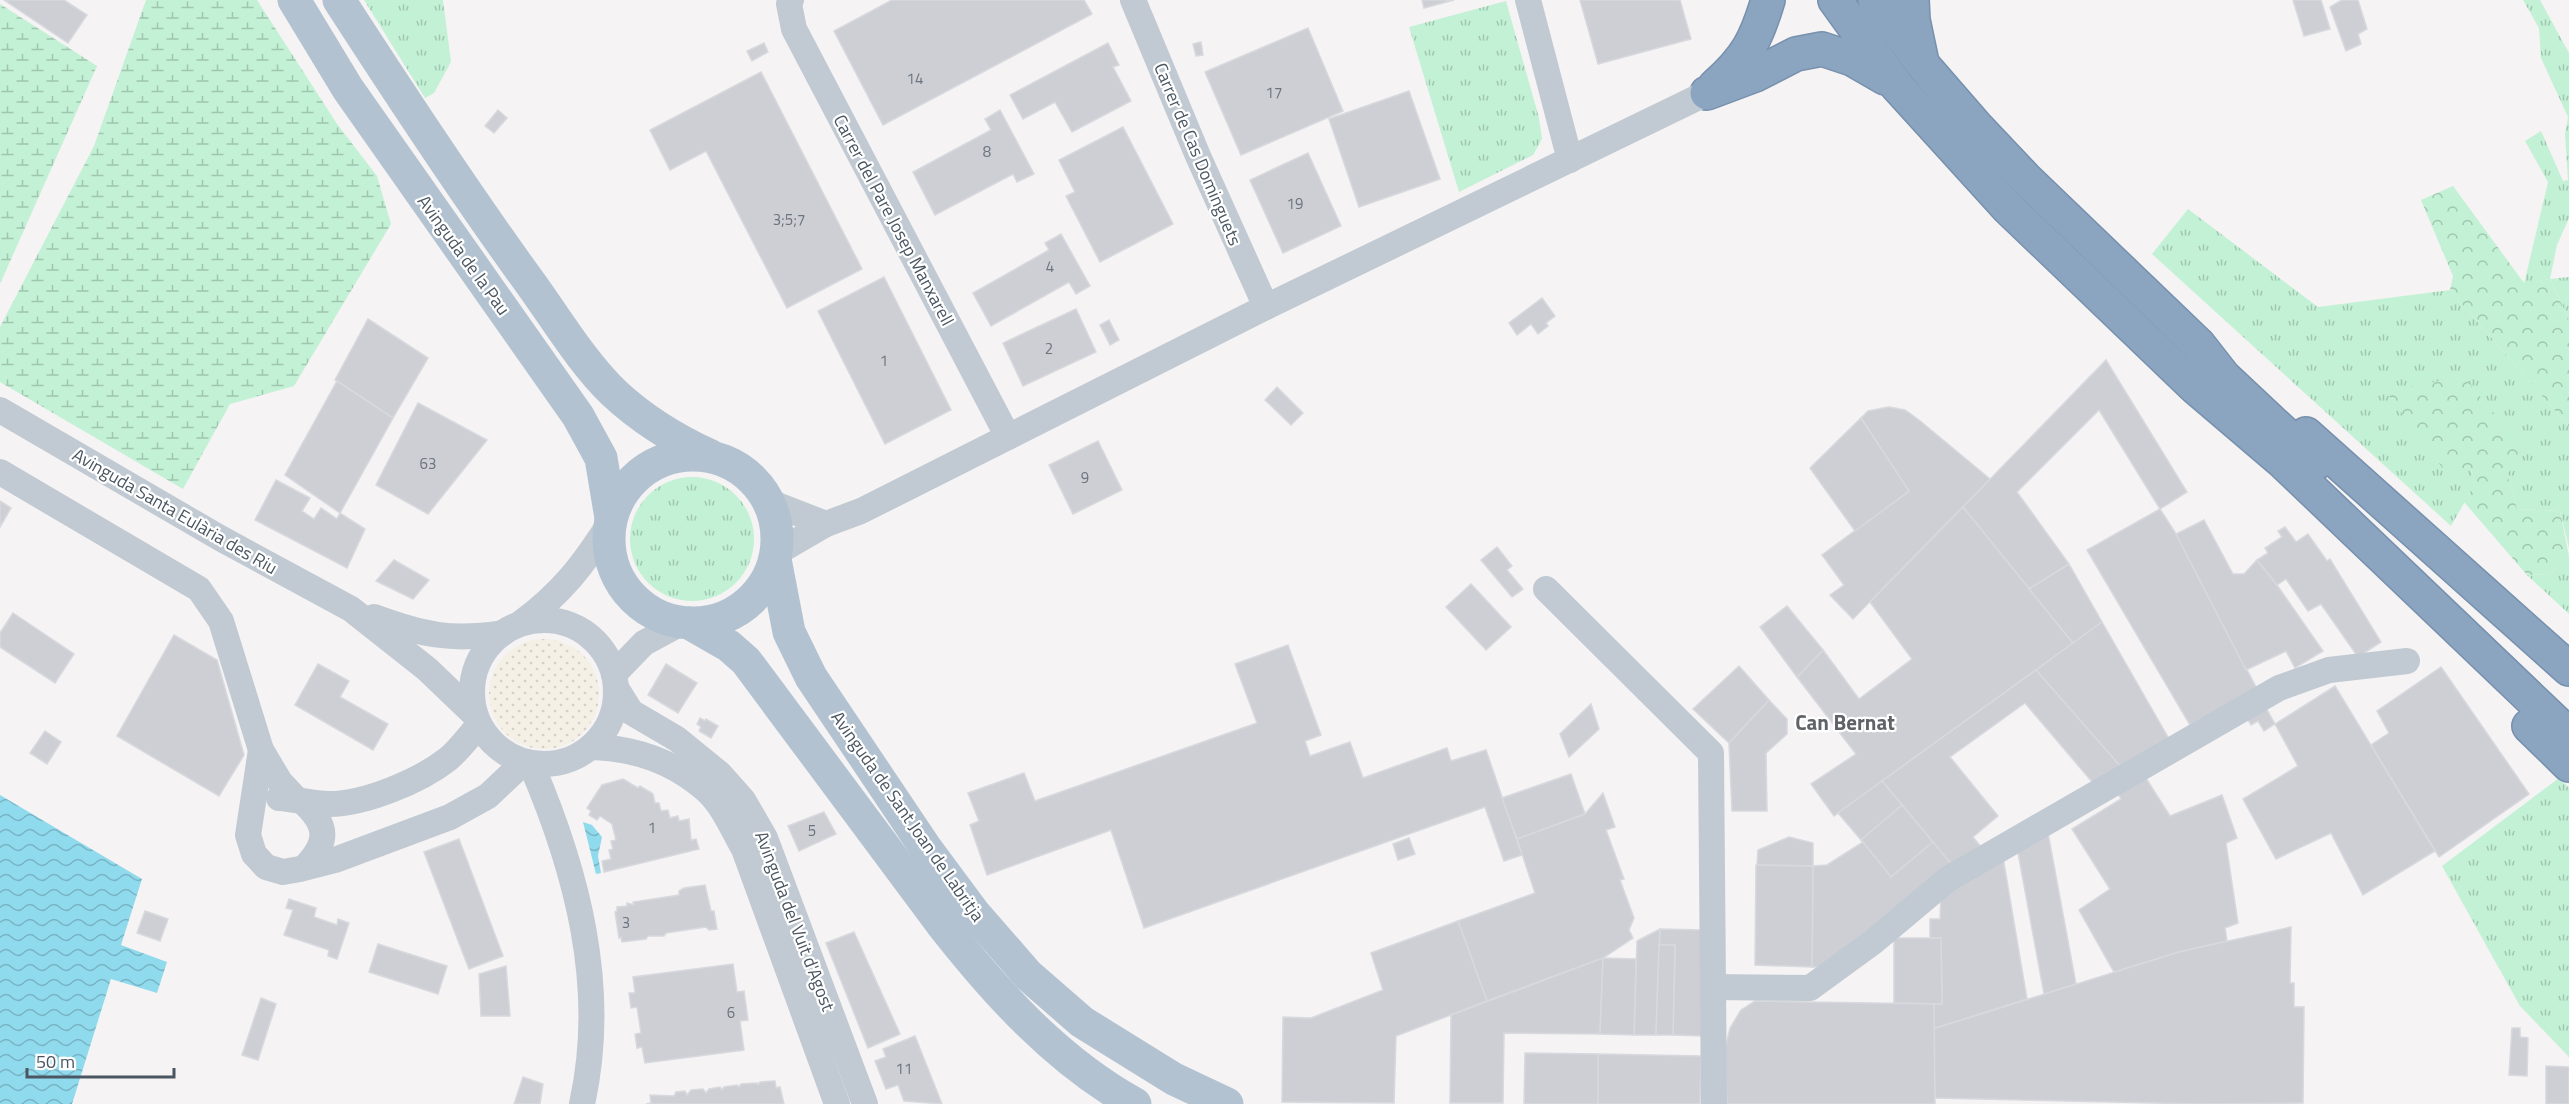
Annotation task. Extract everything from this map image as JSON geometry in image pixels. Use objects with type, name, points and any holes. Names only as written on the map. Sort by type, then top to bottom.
[{"type":"highway","points":[[1707,93],[1744,58],[1759,30],[1768,0]]},
{"type":"highway","points":[[1835,0],[1897,86],[2007,207],[2195,387],[2283,462],[2569,735]]},
{"type":"highway","points":[[1875,0],[1923,65],[2027,180],[2199,345],[2224,377],[2569,704]]},
{"type":"highway","points":[[1912,0],[1917,42],[1923,65]]},
{"type":"highway","points":[[1707,93],[1755,75],[1796,54],[1822,49],[1852,58],[1897,86]]},
{"type":"highway","points":[[2199,345],[2230,366],[2569,669]]},
{"type":"highway","points":[[2195,387],[2270,472],[2569,765]]},
{"type":"main road","name":"Avinguda de la Pau","points":[[294,0],[348,89],[578,416],[601,458],[611,520]]},
{"type":"main road","name":"Avinguda de la Pau","points":[[339,0],[401,97],[501,243],[590,364],[613,392],[641,416],[679,441],[709,455]]},
{"type":"main road","points":[[677,455],[709,455],[738,467],[750,476],[769,502],[777,534],[776,556],[764,584],[740,609],[724,618],[686,623],[654,614],[630,594],[621,582],[610,554],[611,520],[625,489],[648,467],[677,455]]},
{"type":"main road","name":"Avinguda de Sant Joan de Labritja","points":[[776,556],[789,632],[811,677],[918,837],[974,913],[1028,975],[1082,1022],[1165,1074],[1210,1098],[1227,1104]]},
{"type":"main road","name":"Avinguda de Sant Joan de Labritja","points":[[686,623],[729,646],[746,661],[940,923],[967,957],[1010,1004],[1076,1065],[1135,1104]]},
{"type":"street","name":"Carrer de Cas Dominguets","points":[[1133,0],[1198,156],[1266,307]]},
{"type":"street","points":[[1528,0],[1570,159]]},
{"type":"street","name":"Carrer del Pare Josep Manxarell","points":[[790,2],[794,28],[1008,437]]},
{"type":"street","points":[[776,556],[830,523],[1047,418],[1266,307],[1707,93]]},
{"type":"street","name":"Avinguda Santa Eulària des Riu","points":[[0,410],[220,538],[351,609],[408,629],[434,635],[474,638],[511,629]]},
{"type":"street","points":[[0,472],[199,589],[221,621],[261,750],[280,782],[317,815],[323,833],[319,853],[305,867]]},
{"type":"street","points":[[769,502],[830,523]]},
{"type":"street","points":[[511,629],[548,620],[577,628],[600,647],[615,681],[615,710],[599,740],[573,759],[563,762],[528,763],[498,748],[477,720],[472,692],[476,669],[486,649],[511,629],[549,602],[586,560],[611,520]]},
{"type":"street","points":[[1546,589],[1712,753],[1714,1104]]},
{"type":"street","name":"Avinguda Santa Eulària des Riu","points":[[351,609],[419,662],[477,720]]},
{"type":"street","points":[[615,681],[644,643],[686,623]]},
{"type":"street","points":[[1713,987],[1810,988],[1873,942],[1948,879],[2279,688],[2330,670],[2407,661]]},
{"type":"street","name":"Avinguda del Vuit d'Agost","points":[[615,681],[631,712],[677,739],[720,774],[743,800],[765,838],[865,1104]]},
{"type":"street","points":[[253,818],[264,805],[279,798],[329,804],[358,801],[415,778],[449,758],[477,720]]},
{"type":"street","name":"Avinguda del Vuit d'Agost","points":[[591,747],[630,750],[663,762],[707,791],[726,816],[744,849],[837,1104]]},
{"type":"street","points":[[261,750],[249,835],[250,848],[266,867],[283,872],[335,860],[450,817],[488,796],[528,763]]},
{"type":"street","points":[[528,763],[558,828],[574,882],[584,929],[590,970],[591,1022],[582,1104]]},
{"type":"green space","points":[[146,0],[257,0],[337,124],[377,176],[391,224],[294,386],[230,404],[183,489],[0,382],[0,327],[94,146]]},
{"type":"green space","points":[[364,0],[443,0],[451,62],[434,93],[425,98]]},
{"type":"green space","points":[[2523,0],[2540,0],[2569,53],[2569,218],[2557,245],[2550,279],[2524,284],[2548,182],[2525,141],[2541,131],[2563,181],[2568,180],[2565,134],[2568,117],[2541,58],[2539,28]]},
{"type":"green space","points":[[1506,1],[1539,118],[1542,139],[1533,155],[1459,192],[1409,27]]},
{"type":"green space","points":[[0,4],[97,66],[0,284]]},
{"type":"green space","points":[[2453,186],[2524,283],[2550,279],[2569,320],[2569,427],[2450,290],[2453,276],[2421,200]]},
{"type":"green space","points":[[2188,209],[2318,307],[2450,290],[2569,427],[2569,548],[2560,511],[2517,509],[2507,474],[2471,469],[2475,484],[2451,526],[2152,254]]},
{"type":"green space","points":[[2569,277],[2569,320],[2550,279]]},
{"type":"green space","points":[[2463,376],[2526,452],[2507,474],[2517,509],[2560,511],[2569,556],[2551,574],[2527,575],[2464,502],[2475,484],[2471,469],[2444,470],[2386,392]]},
{"type":"green space","points":[[692,477],[716,481],[736,495],[750,515],[754,539],[750,563],[736,583],[716,597],[692,601],[668,597],[648,583],[634,563],[630,539],[634,515],[648,495],[668,481]]},
{"type":"green space","points":[[2569,556],[2569,614],[2527,575],[2551,574]]},
{"type":"green space","points":[[2559,778],[2569,788],[2569,1057],[2520,1006],[2442,866]]},
{"type":"sand","points":[[544,639],[565,643],[583,655],[595,673],[599,694],[595,715],[583,733],[565,745],[544,749],[523,745],[505,733],[493,715],[489,694],[493,673],[505,655],[523,643]]},
{"type":"water","points":[[0,795],[142,879],[121,945],[167,962],[157,993],[111,979],[72,1104],[0,1104]]},
{"type":"water","points":[[583,822],[592,825],[602,837],[598,856],[601,873],[596,874]]},
{"type":"building","points":[[4,0],[64,0],[87,15],[68,43]]},
{"type":"building","points":[[892,0],[1084,0],[1092,14],[883,125],[834,31]]},
{"type":"building","points":[[1422,0],[1454,0],[1424,8]]},
{"type":"building","points":[[1580,0],[1680,0],[1691,39],[1598,64]]},
{"type":"building","points":[[2293,0],[2321,0],[2330,29],[2304,36]]},
{"type":"building","points":[[2342,0],[2358,0],[2367,29],[2358,34],[2361,44],[2346,51],[2330,7]]},
{"type":"building","points":[[1308,28],[1343,111],[1241,155],[1205,72]]},
{"type":"building","points":[[1201,42],[1203,55],[1196,56],[1193,44]]},
{"type":"building","points":[[764,43],[768,52],[752,61],[747,51]]},
{"type":"building","points":[[1108,43],[1119,65],[1113,67],[1131,101],[1072,132],[1055,102],[1023,119],[1010,95]]},
{"type":"building","points":[[761,72],[862,269],[787,308],[706,151],[670,170],[650,130]]},
{"type":"building","points":[[1409,91],[1440,179],[1359,207],[1329,119]]},
{"type":"building","points":[[498,110],[507,118],[494,133],[485,126]]},
{"type":"building","points":[[1000,110],[1034,174],[1017,182],[1013,174],[935,215],[913,172],[991,130],[985,119]]},
{"type":"building","points":[[1123,127],[1173,224],[1100,262],[1066,196],[1075,192],[1059,160]]},
{"type":"building","points":[[1308,153],[1341,226],[1283,253],[1250,180]]},
{"type":"building","points":[[1061,234],[1090,286],[1076,294],[1069,282],[991,326],[973,293],[1049,250],[1045,243]]},
{"type":"building","points":[[884,277],[951,410],[885,444],[818,311]]},
{"type":"building","points":[[1542,298],[1555,316],[1538,334],[1531,324],[1517,335],[1509,323]]},
{"type":"building","points":[[1076,309],[1096,352],[1023,386],[1003,343]]},
{"type":"building","points":[[368,319],[428,358],[393,418],[335,380]]},
{"type":"building","points":[[1109,320],[1119,340],[1110,345],[1100,325]]},
{"type":"building","points":[[2106,360],[2187,492],[2160,509],[2099,410],[2017,492],[2069,564],[2029,589],[1963,507]]},
{"type":"building","points":[[337,381],[393,418],[340,513],[285,475]]},
{"type":"building","points":[[1277,387],[1303,413],[1291,425],[1265,400]]},
{"type":"building","points":[[418,403],[487,440],[428,514],[376,485]]},
{"type":"building","points":[[1889,407],[1905,410],[1990,479],[1853,619],[1830,595],[1844,585],[1822,555],[1909,491],[1861,418],[1868,411]]},
{"type":"building","points":[[1861,418],[1909,491],[1855,531],[1810,468]]},
{"type":"building","points":[[1098,441],[1122,490],[1073,514],[1049,465]]},
{"type":"building","points":[[276,480],[310,498],[302,511],[314,519],[321,508],[337,519],[340,513],[365,529],[347,568],[255,520]]},
{"type":"building","points":[[0,501],[11,508],[0,527]]},
{"type":"building","points":[[1963,507],[2073,643],[1834,816],[1811,784],[1856,754],[1797,677],[1823,650],[1859,699],[1912,659],[1870,602]]},
{"type":"building","points":[[2160,509],[2176,534],[2257,689],[2190,725],[2087,550]]},
{"type":"building","points":[[2204,520],[2233,574],[2244,574],[2257,560],[2323,651],[2295,668],[2286,651],[2246,670],[2176,534]]},
{"type":"building","points":[[2285,527],[2296,542],[2308,534],[2327,561],[2330,559],[2381,642],[2358,657],[2321,604],[2308,611],[2286,579],[2277,585],[2257,560],[2268,553],[2265,548],[2282,537],[2278,531]]},
{"type":"building","points":[[1497,547],[1512,566],[1507,570],[1523,589],[1512,597],[1481,560]]},
{"type":"building","points":[[394,560],[429,580],[413,599],[376,581]]},
{"type":"building","points":[[2069,564],[2102,622],[2073,643],[2029,589]]},
{"type":"building","points":[[1471,584],[1511,627],[1486,650],[1446,607]]},
{"type":"building","points":[[1787,606],[1823,650],[1797,677],[1760,627]]},
{"type":"building","points":[[13,613],[74,654],[55,683],[0,647],[0,633]]},
{"type":"building","points":[[2102,622],[2169,739],[2121,767],[2036,670]]},
{"type":"building","points":[[174,635],[217,660],[244,755],[219,796],[117,736]]},
{"type":"building","points":[[1288,645],[1321,735],[1305,741],[1310,756],[1350,742],[1363,778],[1447,748],[1451,761],[1486,750],[1522,855],[1504,861],[1485,807],[1144,928],[1111,830],[987,875],[970,825],[979,821],[968,793],[1024,773],[1035,801],[1257,723],[1235,664]]},
{"type":"building","points":[[318,664],[349,681],[340,697],[388,724],[373,750],[295,705]]},
{"type":"building","points":[[666,664],[697,683],[678,713],[648,695]]},
{"type":"building","points":[[1739,666],[1769,700],[1729,743],[1693,709]]},
{"type":"building","points":[[2441,667],[2529,794],[2439,857],[2371,745],[2389,733],[2377,711]]},
{"type":"building","points":[[2036,670],[2121,767],[2093,783],[2025,703],[1950,757],[1998,816],[1973,837],[1982,848],[1952,865],[1882,781]]},
{"type":"building","points":[[2335,686],[2435,851],[2363,895],[2331,833],[2276,859],[2243,799],[2298,766],[2275,724]]},
{"type":"building","points":[[1769,700],[1787,719],[1787,734],[1766,753],[1767,811],[1732,811],[1729,743]]},
{"type":"building","points":[[1591,704],[1599,729],[1569,757],[1560,734]]},
{"type":"building","points":[[2265,706],[2275,724],[2264,731],[2258,721],[2251,725],[2247,718]]},
{"type":"building","points":[[700,718],[718,726],[711,738],[699,731],[701,727],[697,724]]},
{"type":"building","points":[[45,731],[61,742],[47,764],[30,753]]},
{"type":"building","points":[[1571,774],[1585,814],[1517,839],[1502,798]]},
{"type":"building","points":[[2144,775],[2170,816],[2222,795],[2237,838],[2226,843],[2238,923],[2225,928],[2227,941],[2179,952],[2114,972],[2079,910],[2110,889],[2072,829],[2121,799],[2116,790]]},
{"type":"building","points":[[623,779],[653,794],[655,803],[659,803],[661,811],[668,810],[670,818],[678,816],[679,821],[689,819],[691,840],[696,839],[699,849],[604,872],[602,861],[611,859],[609,850],[613,849],[611,841],[616,840],[612,824],[600,816],[597,820],[589,815],[591,811],[587,808],[602,785]]},
{"type":"building","points":[[1882,781],[1902,805],[1861,840],[1838,813]]},
{"type":"building","points":[[1603,793],[1615,827],[1606,830],[1624,879],[1620,880],[1634,918],[1629,930],[1633,938],[1603,958],[1487,1001],[1458,921],[1535,893],[1517,839],[1585,814]]},
{"type":"building","points":[[1902,805],[1933,842],[1891,877],[1861,840]]},
{"type":"building","points":[[824,812],[836,834],[799,851],[788,826]]},
{"type":"building","points":[[2048,833],[2076,984],[2044,994],[2018,853],[2025,842]]},
{"type":"building","points":[[1789,837],[1813,843],[1813,866],[1757,865],[1758,850]]},
{"type":"building","points":[[1409,838],[1415,854],[1398,860],[1393,844]]},
{"type":"building","points":[[459,839],[503,956],[469,969],[424,852]]},
{"type":"building","points":[[1863,842],[1891,877],[1933,842],[1952,865],[1821,967],[1812,967],[1813,866],[1827,865]]},
{"type":"building","points":[[2003,857],[2027,999],[1933,1029],[1934,1004],[1942,1004],[1941,938],[1930,938],[1930,919],[1940,919],[1941,895]]},
{"type":"building","points":[[1756,865],[1813,866],[1812,967],[1755,965]]},
{"type":"building","points":[[705,885],[711,911],[714,911],[717,929],[709,930],[706,927],[622,942],[621,937],[619,938],[615,912],[617,907],[627,906],[627,903],[634,905],[633,902],[679,895],[679,891],[684,888]]},
{"type":"building","points":[[289,899],[316,908],[314,917],[337,925],[338,919],[349,923],[337,959],[328,956],[329,950],[284,935],[293,910],[286,908]]},
{"type":"building","points":[[145,911],[168,919],[160,941],[137,933]]},
{"type":"building","points":[[1458,921],[1487,1001],[1396,1036],[1394,1103],[1282,1102],[1283,1017],[1311,1018],[1383,990],[1371,953]]},
{"type":"building","points":[[2291,927],[2290,983],[2294,983],[2294,1007],[2304,1007],[2303,1103],[2200,1104],[1935,1098],[1933,1029],[2179,952]]},
{"type":"building","points":[[1660,929],[1703,930],[1702,1036],[1673,1035],[1675,945],[1659,945]]},
{"type":"building","points":[[1660,929],[1656,1035],[1634,1035],[1637,941]]},
{"type":"building","points":[[854,932],[900,1034],[868,1048],[826,943]]},
{"type":"building","points":[[1894,938],[1941,938],[1942,1004],[1894,1003]]},
{"type":"building","points":[[378,944],[447,966],[438,994],[369,972]]},
{"type":"building","points":[[1659,945],[1675,945],[1673,1035],[1656,1035]]},
{"type":"building","points":[[1603,958],[1600,1034],[1504,1033],[1503,1103],[1450,1103],[1451,1015]]},
{"type":"building","points":[[1603,958],[1636,959],[1634,1035],[1600,1034]]},
{"type":"building","points":[[733,964],[737,992],[744,991],[748,1020],[740,1021],[744,1050],[645,1063],[642,1047],[637,1048],[635,1034],[641,1033],[637,1007],[631,1008],[629,993],[635,993],[633,977]]},
{"type":"building","points":[[506,966],[510,1016],[481,1016],[479,974]]},
{"type":"building","points":[[261,998],[276,1004],[258,1060],[242,1055]]},
{"type":"building","points":[[1755,1001],[1934,1004],[1935,1104],[1727,1104],[1725,1049],[1730,1028],[1741,1010]]},
{"type":"building","points":[[2512,1028],[2520,1028],[2520,1037],[2528,1038],[2527,1076],[2509,1075]]},
{"type":"building","points":[[915,1036],[942,1104],[904,1101],[898,1085],[886,1089],[875,1061],[886,1057],[883,1049]]},
{"type":"building","points":[[1525,1053],[1598,1054],[1598,1104],[1524,1104]]},
{"type":"building","points":[[1598,1054],[1701,1056],[1700,1104],[1598,1104]]},
{"type":"building","points":[[2546,1066],[2569,1067],[2569,1104],[2546,1104]]},
{"type":"building","points":[[523,1077],[543,1084],[540,1104],[514,1104]]},
{"type":"building","points":[[775,1081],[776,1088],[780,1087],[784,1104],[646,1104],[651,1103],[650,1095],[674,1096],[676,1092],[685,1091],[687,1095],[691,1090],[703,1089],[706,1093],[709,1089],[720,1087],[722,1090],[724,1087],[737,1085],[739,1087],[741,1084],[757,1083],[758,1085],[760,1082]]},
{"type":"district","name":"Can Bernat","points":[[1845,722]]}]
